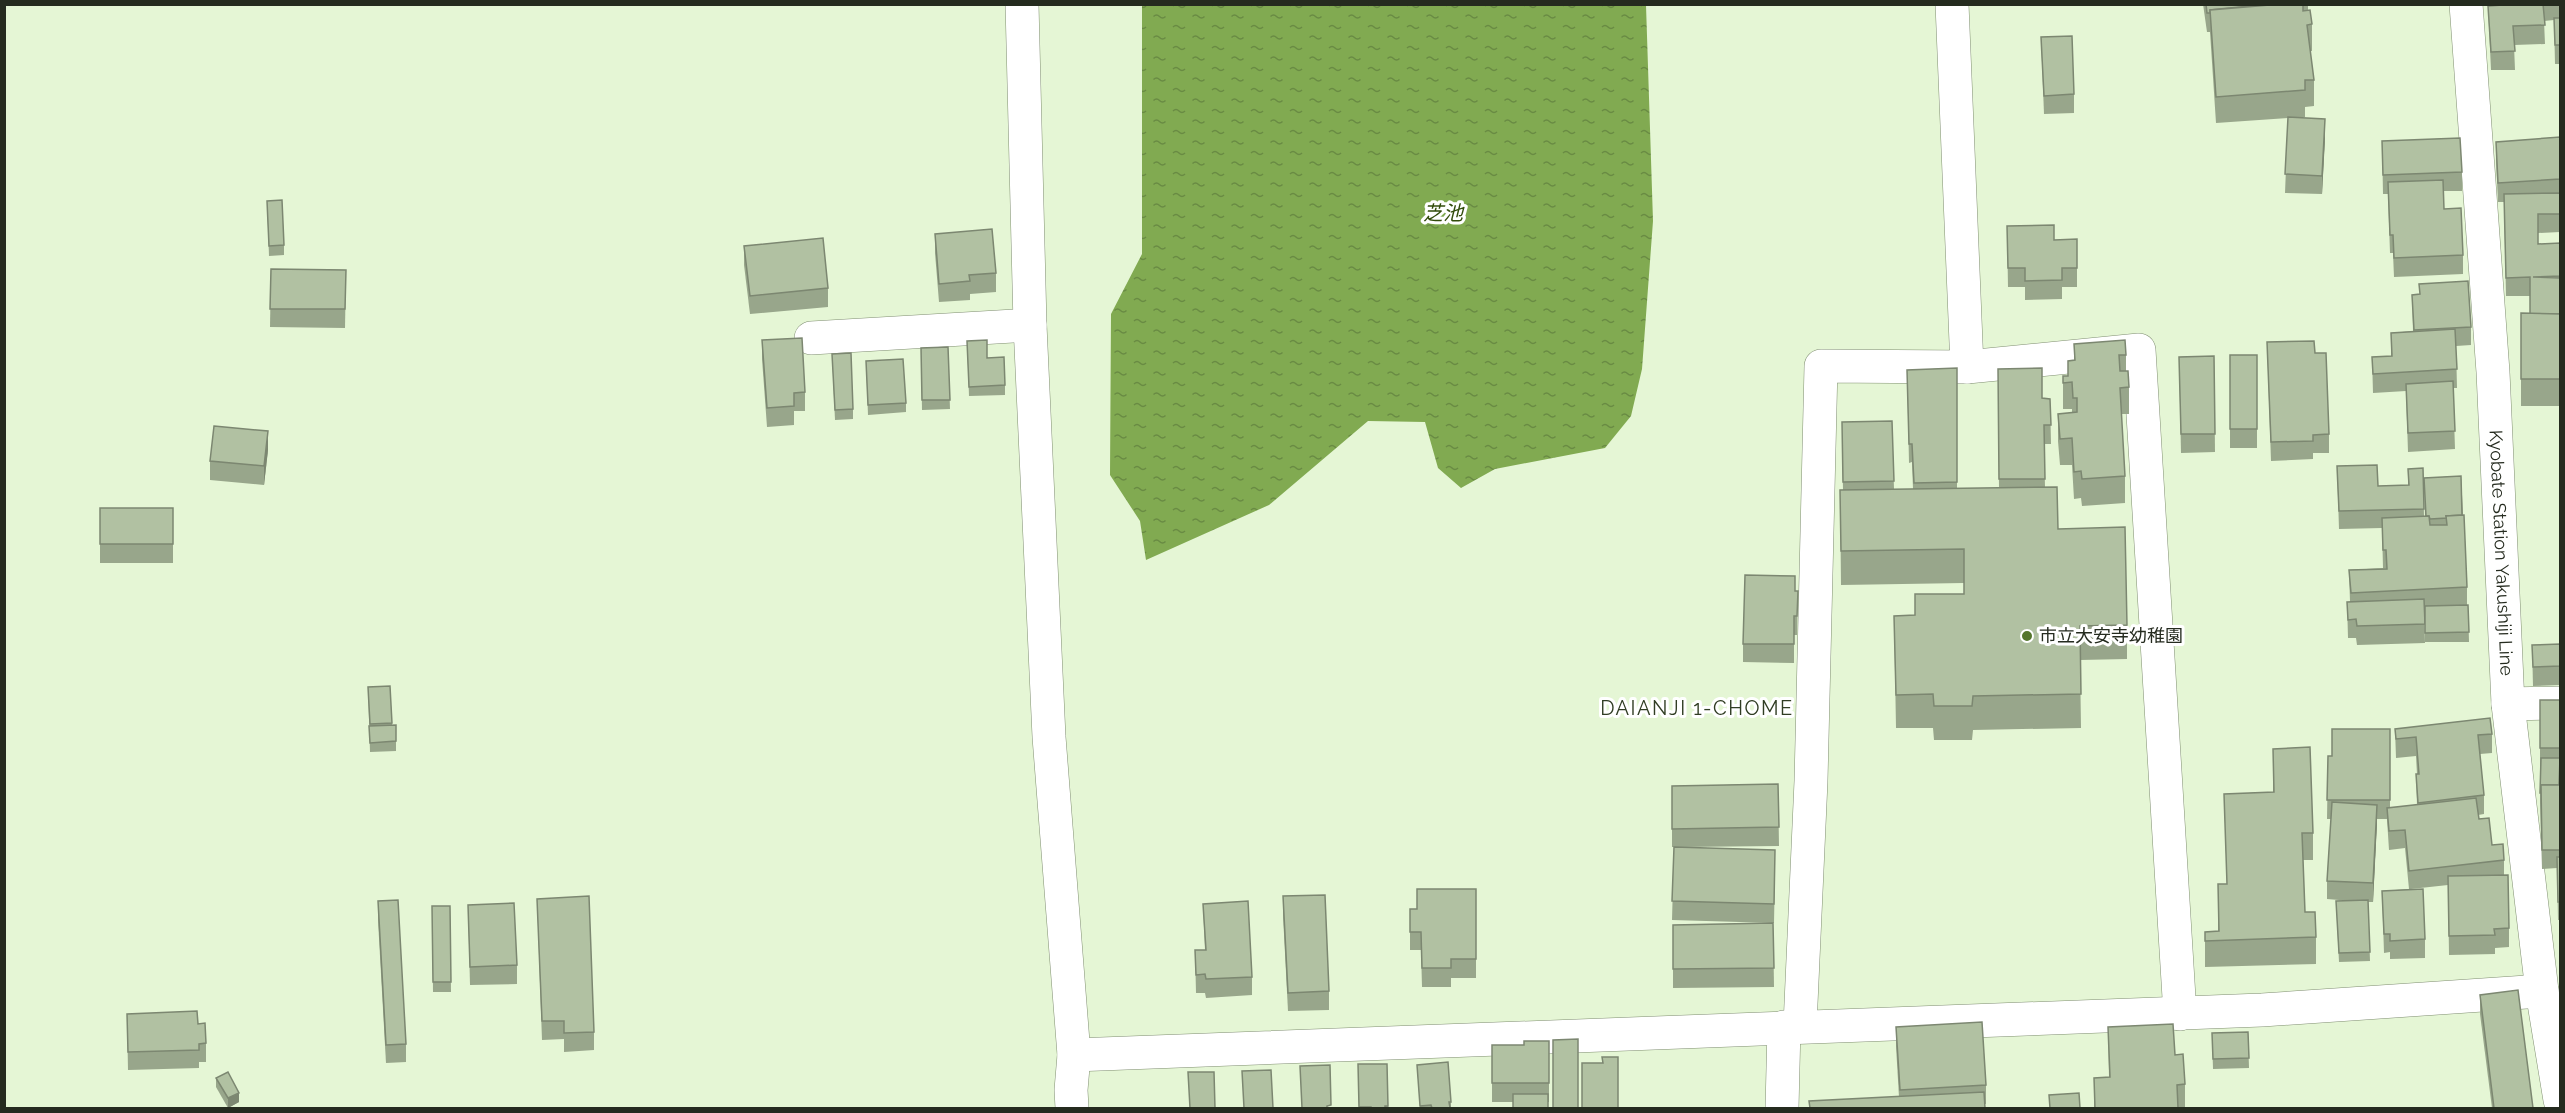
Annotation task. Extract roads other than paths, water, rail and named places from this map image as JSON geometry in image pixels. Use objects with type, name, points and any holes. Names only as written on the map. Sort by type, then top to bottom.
[{"type":"street","points":[[1022,4],[1030,325],[1049,737],[1074,1055],[1072,1108]]},
{"type":"street","points":[[1952,4],[1967,367]]},
{"type":"street","name":"Kyobate Station Yakushiji Line","points":[[2466,4],[2493,372],[2508,704],[2542,991],[2554,1026],[2560,1100]]},
{"type":"street","points":[[811,338],[1030,325]]},
{"type":"street","points":[[1782,1108],[1792,1026],[1811,781],[1821,366],[1967,367],[2139,350],[2180,1014]]},
{"type":"street","points":[[2508,704],[2560,703]]},
{"type":"street","points":[[1074,1055],[1792,1026],[2180,1014],[2542,991]]},
{"type":"water","name":"芝池","points":[[1142,5],[1646,5],[1653,221],[1642,369],[1631,416],[1605,448],[1495,469],[1461,488],[1438,468],[1425,422],[1368,421],[1269,505],[1146,560],[1140,521],[1110,475],[1111,314],[1142,254]]},
{"type":"place","name":"市立大安寺幼稚園","points":[[2027,636]]},
{"type":"district","name":"DAIANJI 1-CHOME","points":[[1697,708]]}]
